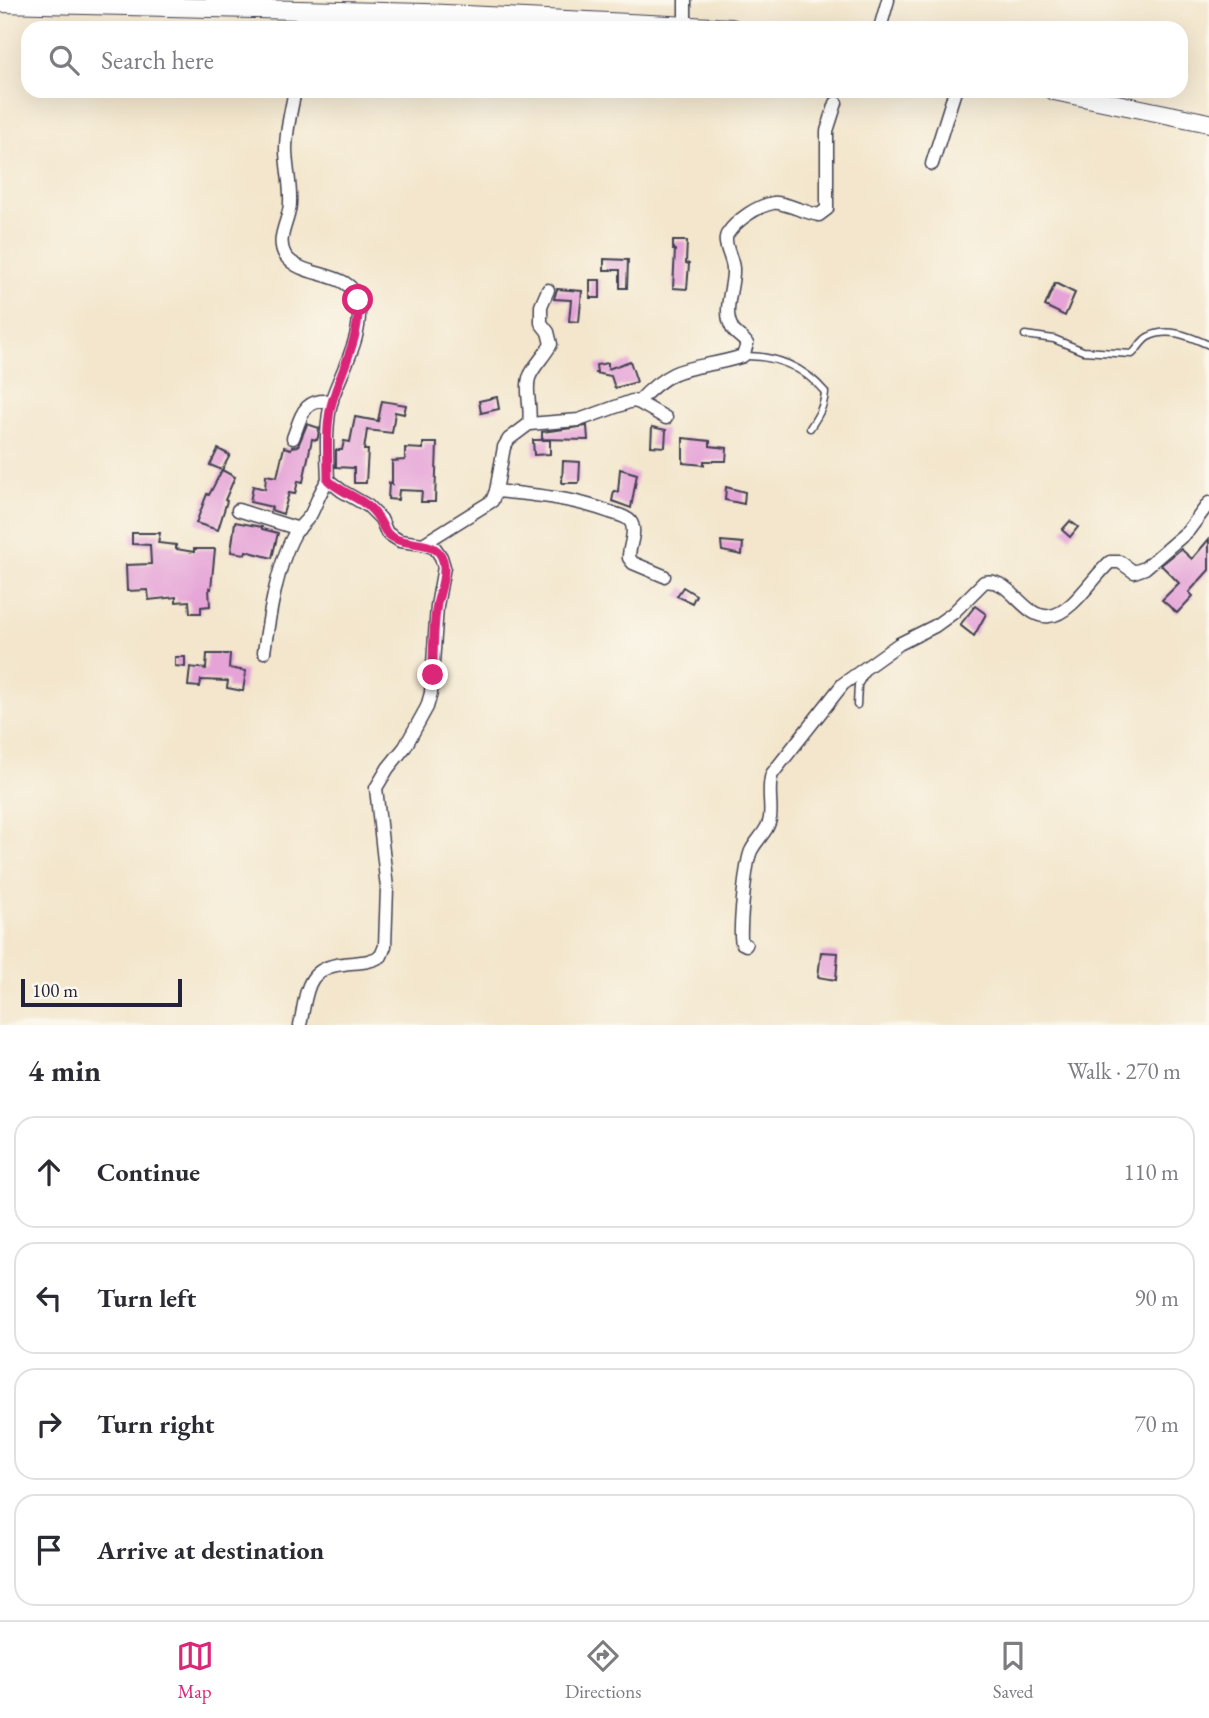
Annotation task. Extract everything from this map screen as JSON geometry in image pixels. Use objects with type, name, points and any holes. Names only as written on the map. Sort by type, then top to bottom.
[{"type":"street","points":[[685,0],[685,21]]},
{"type":"street","points":[[882,21],[888,0]]},
{"type":"street","points":[[0,3],[314,20],[425,13],[585,21]]},
{"type":"street","points":[[264,652],[272,600],[291,543],[308,519],[320,490],[328,480],[328,429],[332,401],[352,348],[359,310],[355,292],[347,284],[315,274],[291,261],[283,250],[282,234],[291,200],[287,135],[294,98]]},
{"type":"street","points":[[932,164],[952,98]]},
{"type":"street","points":[[1089,98],[1209,123]]},
{"type":"street","points":[[638,402],[664,377],[677,371],[743,356],[747,344],[733,331],[729,319],[733,269],[725,240],[727,234],[745,216],[770,203],[780,203],[819,215],[827,209],[827,131],[836,103]]},
{"type":"street","points":[[529,424],[529,377],[551,344],[548,332],[541,323],[541,306],[548,290]]},
{"type":"street","points":[[293,438],[310,403],[332,401]]},
{"type":"street","points":[[424,544],[492,501],[505,447],[509,439],[529,424],[579,420],[623,403],[638,402],[666,418]]},
{"type":"street","points":[[300,1025],[307,990],[316,974],[326,967],[373,961],[381,956],[385,946],[387,888],[376,788],[405,747],[427,707],[431,693],[437,606],[444,567],[435,548],[400,541],[387,533],[381,519],[368,506],[328,480]]},
{"type":"street","points":[[496,491],[558,496],[587,503],[623,517],[630,521],[632,527],[629,558],[634,563],[664,576]]},
{"type":"street","points":[[746,945],[742,943],[739,934],[744,906],[744,882],[752,848],[770,820],[769,782],[772,774],[836,692],[899,644],[935,626],[953,613],[980,585],[988,581],[997,582],[1036,614],[1056,615],[1074,602],[1110,562],[1120,562],[1134,572],[1145,568],[1188,531],[1209,503]]},
{"type":"street","points":[[238,510],[299,529]]},
{"type":"lane","points":[[1025,335],[1054,340],[1083,351],[1110,355],[1132,354],[1146,338],[1164,333],[1189,336],[1209,345]]},
{"type":"lane","points":[[743,356],[768,357],[784,362],[816,380],[825,392],[825,401],[821,413],[810,428]]},
{"type":"lane","points":[[857,705],[858,685],[868,668]]},
{"type":"building","points":[[673,241],[687,241],[687,289],[673,288]]},
{"type":"building","points":[[604,259],[628,260],[627,288],[620,288],[620,270],[604,270]]},
{"type":"building","points":[[590,280],[600,280],[600,298],[590,298]]},
{"type":"building","points":[[1055,283],[1075,293],[1065,316],[1045,306]]},
{"type":"building","points":[[557,289],[582,291],[579,322],[569,321],[571,300],[554,299]]},
{"type":"building","points":[[630,361],[637,382],[615,388],[611,376],[595,373],[596,365],[608,363],[608,369]]},
{"type":"building","points":[[497,397],[499,409],[481,413],[479,401]]},
{"type":"building","points":[[382,401],[406,405],[404,414],[395,412],[392,433],[367,430],[364,450],[368,450],[366,483],[354,483],[354,468],[336,467],[336,450],[342,450],[344,441],[350,442],[355,417],[378,421]]},
{"type":"building","points":[[307,424],[319,428],[318,437],[317,440],[312,439],[303,482],[298,481],[295,494],[289,493],[283,514],[271,510],[272,507],[250,502],[253,486],[265,489],[266,475],[277,477],[284,447],[291,449],[298,446]]},
{"type":"building","points":[[587,426],[588,440],[542,439],[542,432]]},
{"type":"building","points":[[652,427],[666,430],[665,447],[651,446]]},
{"type":"building","points":[[683,438],[710,441],[710,446],[727,448],[726,461],[704,461],[704,465],[683,463]]},
{"type":"building","points":[[533,440],[550,440],[550,454],[534,455]]},
{"type":"building","points":[[423,443],[437,443],[435,502],[421,502],[422,491],[399,490],[398,500],[388,499],[389,483],[392,484],[392,461],[405,460],[405,448],[423,449]]},
{"type":"building","points":[[218,449],[230,455],[222,470],[210,465]]},
{"type":"building","points":[[563,461],[580,462],[579,483],[562,483]]},
{"type":"building","points":[[620,469],[637,474],[631,508],[612,501],[614,491],[618,492]]},
{"type":"building","points":[[222,470],[235,477],[225,500],[227,501],[218,530],[196,523],[207,494],[209,495]]},
{"type":"building","points":[[726,487],[745,492],[744,504],[725,500]]},
{"type":"building","points":[[1070,521],[1078,527],[1070,537],[1062,530]]},
{"type":"building","points":[[235,522],[278,533],[272,558],[246,551],[245,554],[231,552]]},
{"type":"building","points":[[132,533],[160,533],[158,543],[176,545],[176,549],[194,552],[194,549],[215,549],[211,589],[209,588],[210,606],[201,607],[201,613],[190,613],[189,601],[176,602],[176,597],[149,600],[148,590],[127,591],[126,565],[151,564],[150,545],[132,544]]},
{"type":"building","points":[[1209,539],[1209,570],[1189,592],[1193,596],[1177,613],[1162,600],[1179,583],[1161,565],[1181,549],[1192,559]]},
{"type":"building","points":[[721,541],[743,543],[742,555],[722,551]]},
{"type":"building","points":[[683,587],[696,595],[692,603],[677,596]]},
{"type":"building","points":[[975,606],[986,614],[974,636],[960,625]]},
{"type":"building","points":[[207,654],[230,654],[229,668],[246,671],[243,691],[227,688],[228,681],[201,680],[200,687],[188,686],[190,667],[206,669]]},
{"type":"building","points":[[175,657],[185,657],[185,667],[175,666]]},
{"type":"building","points":[[821,952],[838,953],[836,980],[818,977]]},
{"type":"route","points":[[358,300],[359,310],[352,348],[332,401],[328,429],[328,480],[368,506],[381,519],[387,533],[400,541],[435,548],[441,557],[444,567],[437,606],[433,675]]}]
